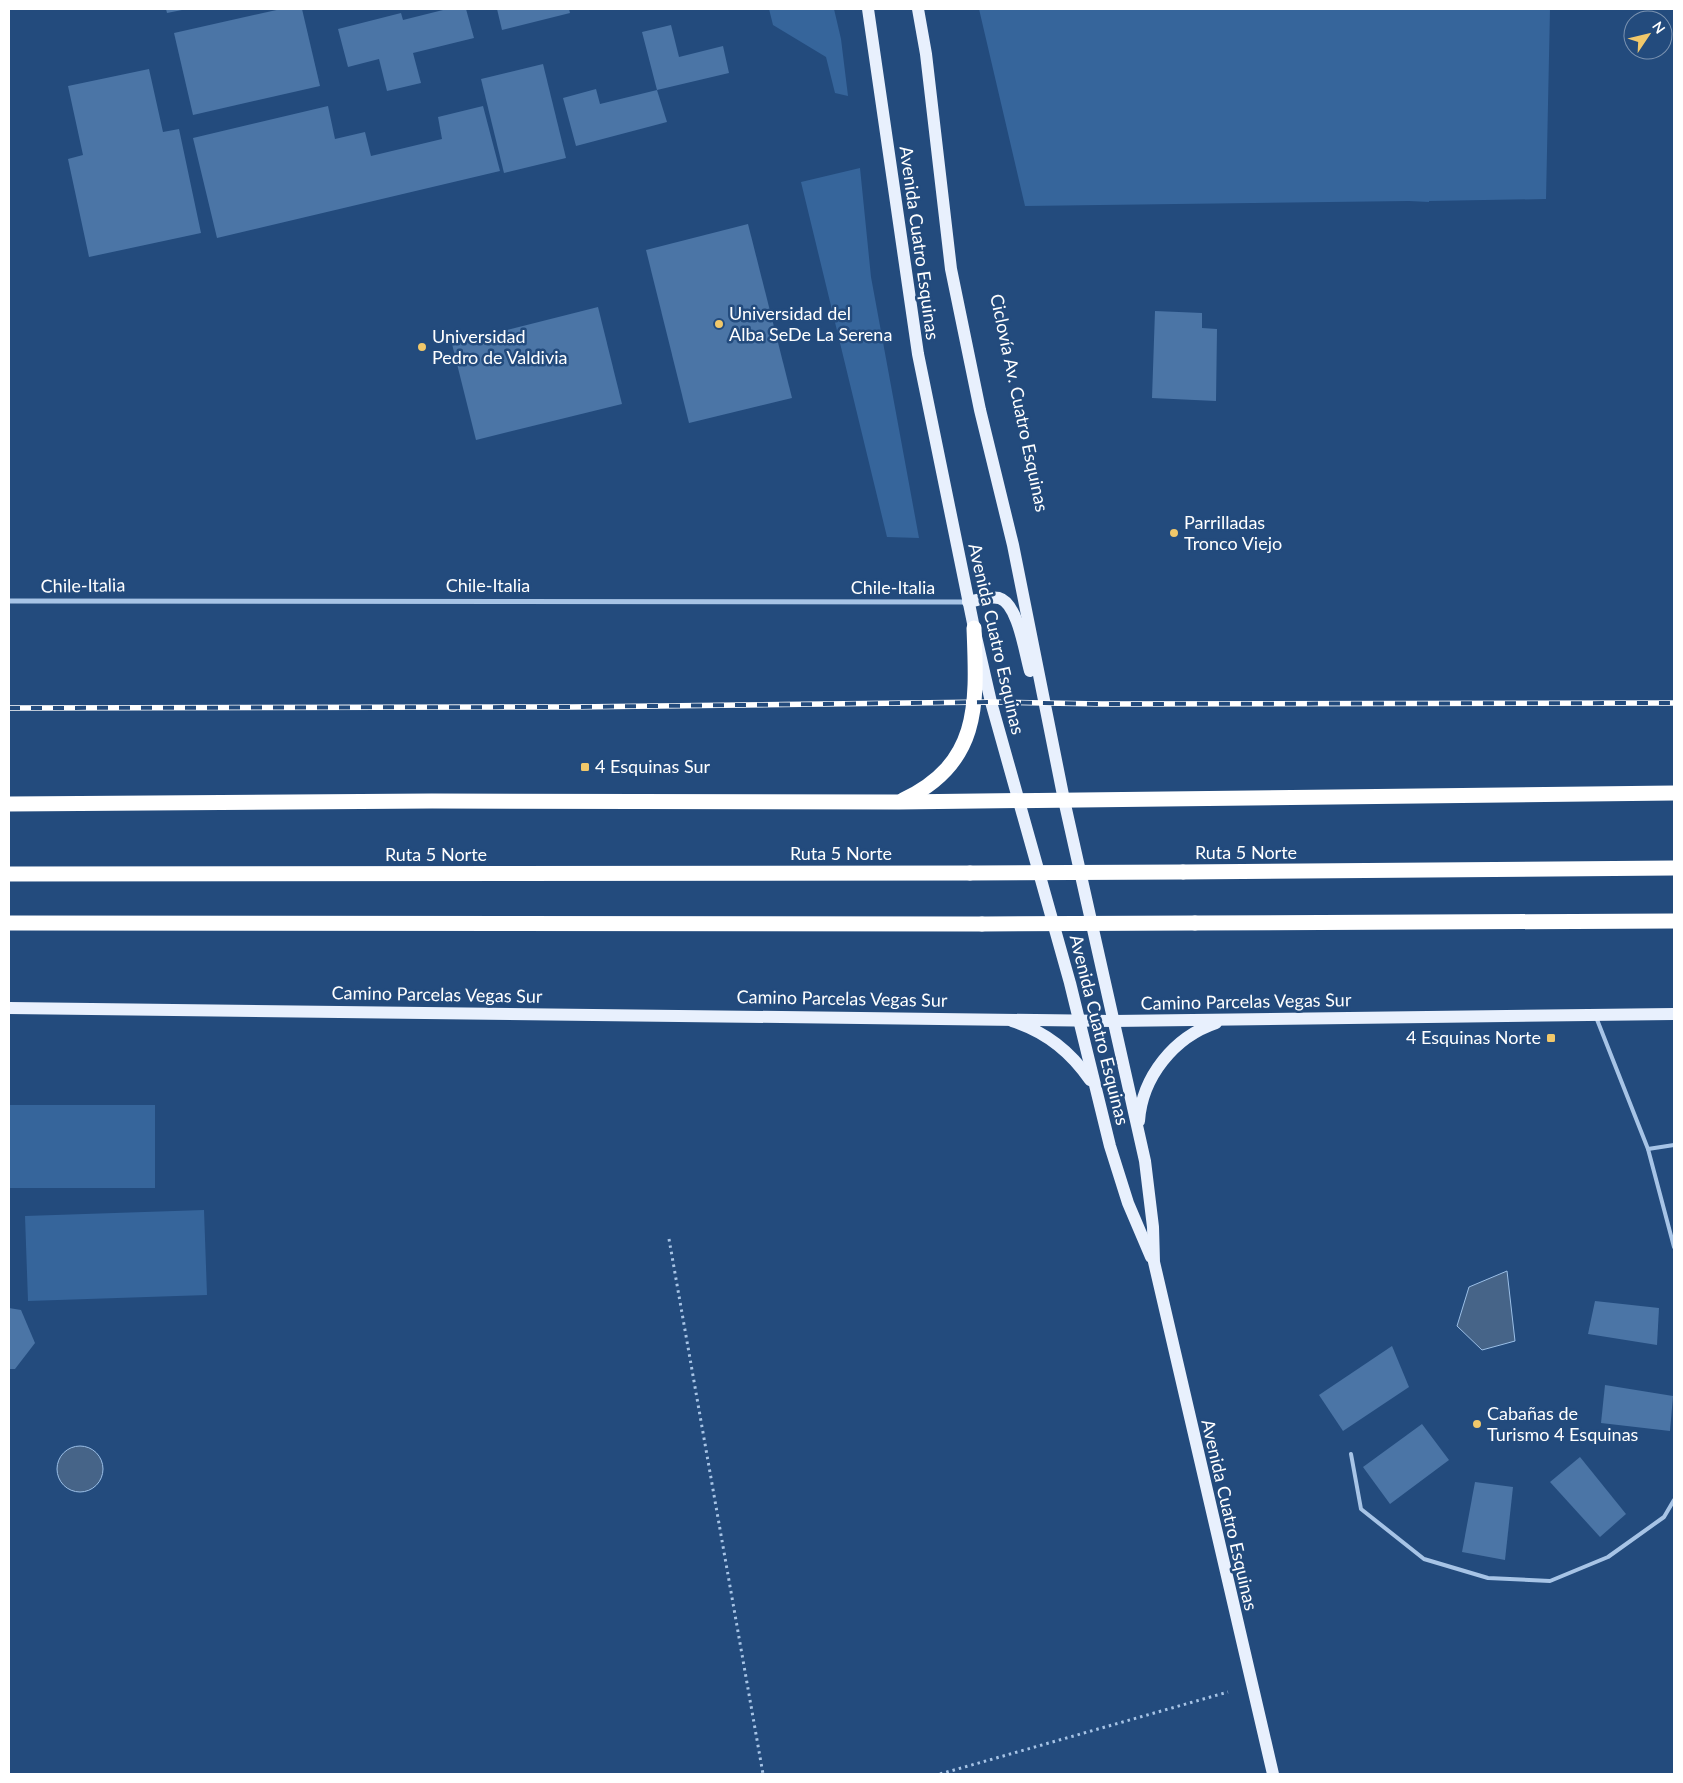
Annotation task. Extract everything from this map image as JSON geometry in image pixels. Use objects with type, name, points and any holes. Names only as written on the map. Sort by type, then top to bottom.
[{"type":"highway","points":[[899,802],[924,790],[940,778],[959,752],[973,715],[977,688],[974,628]]},
{"type":"highway","points":[[9,804],[461,801],[899,802],[1674,793]]},
{"type":"highway","name":"Ruta 5 Norte","points":[[9,874],[970,873],[1674,868]]},
{"type":"highway","points":[[9,923],[982,924],[1674,921]]},
{"type":"main road","name":"Avenida Cuatro Esquinas","points":[[868,9],[918,354],[968,602],[991,702],[1078,1019],[1094,1086],[1128,1203],[1154,1262]]},
{"type":"main road","name":"Avenida Cuatro Esquinas","points":[[918,9],[926,54],[951,269],[980,410],[1013,545],[1064,800],[1138,1131],[1150,1191],[1154,1262],[1250,1686],[1272,1774]]},
{"type":"main road","points":[[968,602],[986,598],[1000,598],[1009,604],[1016,620],[1033,682],[1042,695]]},
{"type":"main road","name":"Camino Parcelas Vegas Sur","points":[[9,1008],[1113,1020],[1674,1014]]},
{"type":"main road","points":[[1000,1018],[1037,1032],[1054,1042],[1076,1062],[1094,1086]]},
{"type":"main road","points":[[1138,1131],[1140,1111],[1145,1092],[1153,1074],[1166,1055],[1204,1027],[1225,1020]]},
{"type":"street","name":"Chile-Italia","points":[[9,601],[968,602]]},
{"type":"lane","points":[[1595,1015],[1648,1149],[1674,1247]]},
{"type":"lane","points":[[1648,1149],[1674,1145]]},
{"type":"lane","points":[[1351,1454],[1361,1509],[1424,1559],[1488,1578],[1550,1581],[1608,1557],[1664,1517],[1674,1500]]},
{"type":"path","points":[[669,1239],[763,1774]]},
{"type":"path","points":[[940,1774],[1250,1686]]},
{"type":"shaded area","points":[[769,9],[834,9],[841,39],[848,96],[835,93],[826,57],[773,25]]},
{"type":"shaded area","points":[[979,9],[1550,9],[1546,199],[1025,206]]},
{"type":"shaded area","points":[[860,168],[871,277],[919,538],[887,537],[801,182]]},
{"type":"shaded area","points":[[9,1105],[155,1105],[155,1188],[9,1188]]},
{"type":"shaded area","points":[[204,1210],[207,1295],[28,1301],[25,1216]]},
{"type":"shaded area","points":[[1507,1271],[1515,1341],[1482,1350],[1457,1326],[1469,1287]]},
{"type":"shaded area","points":[[75,1446],[85,1446],[99,1456],[103,1469],[99,1482],[93,1488],[85,1492],[75,1492],[61,1482],[57,1474],[57,1464],[67,1450]]},
{"type":"building","points":[[166,9],[182,9],[182,10],[167,13]]},
{"type":"building","points":[[281,9],[302,9],[320,86],[193,115],[174,33]]},
{"type":"building","points":[[447,9],[466,9],[474,38],[413,53],[421,83],[387,91],[379,59],[348,67],[338,29],[401,13],[403,20]]},
{"type":"building","points":[[497,9],[569,9],[570,13],[502,30]]},
{"type":"building","points":[[671,25],[679,57],[723,46],[729,73],[657,90],[642,32]]},
{"type":"building","points":[[543,64],[566,158],[504,173],[481,79]]},
{"type":"building","points":[[149,69],[163,132],[179,129],[201,233],[89,257],[68,159],[83,155],[68,86]]},
{"type":"building","points":[[596,89],[600,104],[657,90],[667,122],[576,146],[563,98]]},
{"type":"building","points":[[328,106],[335,139],[365,132],[371,156],[442,139],[438,117],[483,106],[500,171],[217,238],[193,138]]},
{"type":"building","name":"Universidad del Alba SeDe La Serena","points":[[748,224],[792,398],[689,423],[646,250]]},
{"type":"building","points":[[598,307],[622,404],[476,440],[452,344]]},
{"type":"building","points":[[1155,311],[1202,313],[1202,328],[1217,329],[1216,401],[1152,398]]},
{"type":"building","points":[[1595,1301],[1659,1308],[1657,1345],[1588,1334]]},
{"type":"building","points":[[9,1308],[21,1310],[35,1343],[15,1369],[9,1369]]},
{"type":"building","points":[[1392,1346],[1409,1387],[1343,1431],[1319,1395]]},
{"type":"building","points":[[1605,1385],[1673,1396],[1670,1431],[1601,1423]]},
{"type":"building","points":[[1422,1424],[1449,1460],[1390,1504],[1363,1467]]},
{"type":"building","points":[[1580,1457],[1626,1514],[1600,1537],[1550,1482]]},
{"type":"building","points":[[1475,1482],[1513,1487],[1505,1560],[1462,1552]]},
{"type":"railway","points":[[9,708],[572,707],[991,702],[1102,704],[1674,703]]},
{"type":"place","name":"Universidad del Alba SeDe La Serena","points":[[719,324]]},
{"type":"place","name":"Universidad Pedro de Valdivia","points":[[422,347]]},
{"type":"place","name":"Parrilladas Tronco Viejo","points":[[1174,533]]},
{"type":"place","name":"4 Esquinas Sur","points":[[585,767]]},
{"type":"place","name":"4 Esquinas Norte","points":[[1551,1038]]},
{"type":"place","name":"Cabañas de Turismo 4 Esquinas","points":[[1477,1424]]}]
